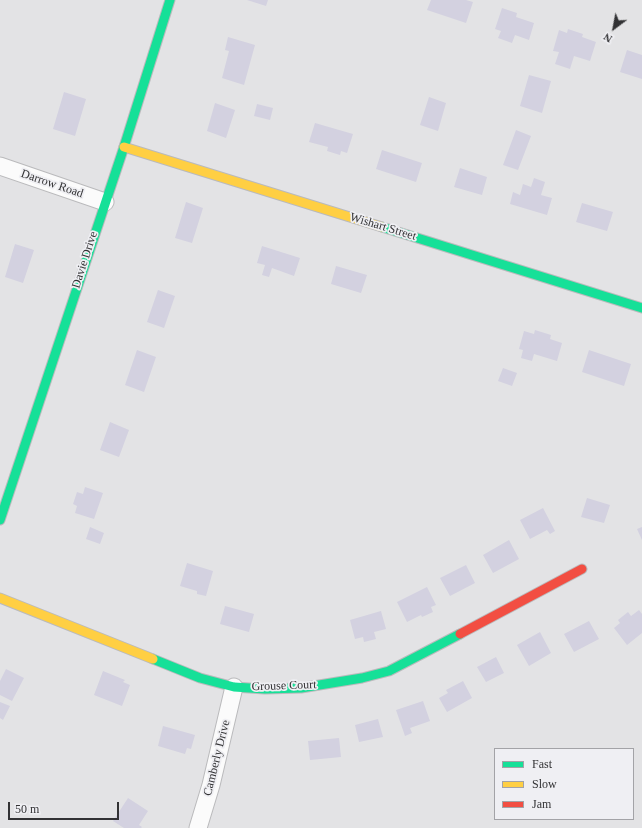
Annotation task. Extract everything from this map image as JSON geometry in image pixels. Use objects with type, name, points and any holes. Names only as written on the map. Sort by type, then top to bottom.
[{"type":"street","name":"Davie Drive","points":[[0,520],[104,202],[124,147],[170,0]]},
{"type":"street","name":"Wishart Street","points":[[124,147],[642,308]]},
{"type":"street","name":"Darrow Road","points":[[0,166],[104,202]]},
{"type":"street","name":"Grouse Court","points":[[0,598],[200,678],[234,687],[265,689],[301,688],[362,678],[389,670],[455,637],[582,569]]},
{"type":"street","name":"Camberly Drive","points":[[198,828],[211,785],[234,687]]},
{"type":"building","points":[[247,0],[268,0],[266,6]]},
{"type":"building","points":[[431,0],[466,0],[473,2],[466,23],[427,10]]},
{"type":"building","points":[[502,8],[517,13],[516,17],[534,23],[529,40],[515,35],[512,43],[498,38],[501,31],[495,29]]},
{"type":"building","points":[[568,29],[583,34],[582,37],[596,42],[590,61],[574,56],[570,69],[555,64],[559,52],[553,51],[559,30],[567,33]]},
{"type":"building","points":[[228,37],[255,45],[244,85],[222,78],[229,51],[225,50]]},
{"type":"building","points":[[627,50],[642,55],[642,79],[620,72]]},
{"type":"building","points":[[529,75],[551,81],[542,113],[520,106]]},
{"type":"building","points":[[64,92],[86,99],[75,136],[53,129]]},
{"type":"building","points":[[429,97],[446,103],[438,131],[420,125]]},
{"type":"building","points":[[215,103],[235,110],[226,138],[207,131]]},
{"type":"building","points":[[257,104],[273,108],[270,120],[254,116]]},
{"type":"building","points":[[315,123],[353,134],[347,153],[341,151],[340,155],[327,151],[328,147],[309,142]]},
{"type":"building","points":[[516,130],[531,136],[518,170],[503,165]]},
{"type":"building","points":[[382,150],[422,163],[416,182],[376,169]]},
{"type":"building","points":[[460,168],[487,177],[482,195],[454,187]]},
{"type":"building","points":[[534,178],[545,182],[541,195],[552,198],[547,215],[510,204],[513,192],[520,195],[523,184],[531,187]]},
{"type":"building","points":[[186,202],[203,208],[192,243],[175,238]]},
{"type":"building","points":[[582,203],[613,212],[607,231],[576,222]]},
{"type":"building","points":[[15,244],[34,250],[23,283],[5,277]]},
{"type":"building","points":[[262,246],[300,258],[294,276],[272,268],[269,277],[262,275],[265,265],[257,263]]},
{"type":"building","points":[[336,266],[367,275],[361,293],[331,284]]},
{"type":"building","points":[[158,290],[175,296],[164,328],[147,322]]},
{"type":"building","points":[[535,330],[551,335],[550,339],[562,343],[557,361],[534,354],[532,361],[521,358],[523,350],[519,349],[524,331],[534,334]]},
{"type":"building","points":[[137,350],[156,357],[144,392],[125,385]]},
{"type":"building","points":[[589,350],[631,364],[624,386],[582,372]]},
{"type":"building","points":[[503,368],[517,373],[512,386],[498,381]]},
{"type":"building","points":[[110,422],[129,430],[119,457],[100,450]]},
{"type":"building","points":[[85,487],[103,493],[94,519],[75,513],[77,506],[73,504],[77,492],[83,494]]},
{"type":"building","points":[[587,498],[610,505],[604,523],[581,517]]},
{"type":"building","points":[[543,508],[555,531],[550,534],[547,530],[530,539],[520,520]]},
{"type":"building","points":[[90,527],[104,533],[100,544],[86,539]]},
{"type":"building","points":[[642,527],[642,540],[637,529]]},
{"type":"building","points":[[509,540],[519,559],[493,573],[483,555]]},
{"type":"building","points":[[187,563],[213,571],[206,596],[197,594],[197,591],[180,586]]},
{"type":"building","points":[[466,565],[475,583],[450,596],[440,578]]},
{"type":"building","points":[[427,587],[436,605],[431,607],[433,612],[422,617],[421,615],[407,622],[397,602]]},
{"type":"building","points":[[225,606],[254,614],[249,632],[220,624]]},
{"type":"building","points":[[639,610],[642,614],[642,633],[627,645],[614,628],[620,623],[618,620],[628,612],[631,616]]},
{"type":"building","points":[[381,611],[386,629],[374,632],[376,639],[364,642],[363,637],[355,639],[350,620]]},
{"type":"building","points":[[589,621],[599,639],[574,652],[564,634]]},
{"type":"building","points":[[540,632],[551,653],[529,666],[517,645]]},
{"type":"building","points":[[496,657],[504,673],[486,682],[477,667]]},
{"type":"building","points":[[6,669],[24,678],[12,701],[0,695],[0,681]]},
{"type":"building","points":[[103,671],[125,680],[123,682],[130,685],[122,706],[94,695]]},
{"type":"building","points":[[463,681],[472,698],[447,712],[439,698],[448,693],[446,690]]},
{"type":"building","points":[[423,701],[430,721],[410,728],[412,733],[405,736],[396,710]]},
{"type":"building","points":[[0,702],[10,706],[3,720],[0,718]]},
{"type":"building","points":[[378,719],[383,737],[359,742],[355,725]]},
{"type":"building","points":[[163,726],[195,735],[191,749],[187,748],[185,754],[158,746]]},
{"type":"building","points":[[339,738],[341,757],[310,760],[308,741]]},
{"type":"building","points":[[128,798],[148,811],[139,825],[142,827],[141,828],[124,828],[113,821]]},
{"type":"traffic: fast","points":[[0,520],[124,147],[170,0]]},
{"type":"traffic: fast","points":[[382,227],[642,308]]},
{"type":"traffic: fast","points":[[153,659],[200,678],[234,687],[265,689],[301,688],[362,678],[389,671],[460,634]]},
{"type":"traffic: slow","points":[[124,147],[382,227]]},
{"type":"traffic: slow","points":[[0,598],[153,659]]},
{"type":"traffic: jam","points":[[460,634],[582,569]]}]
